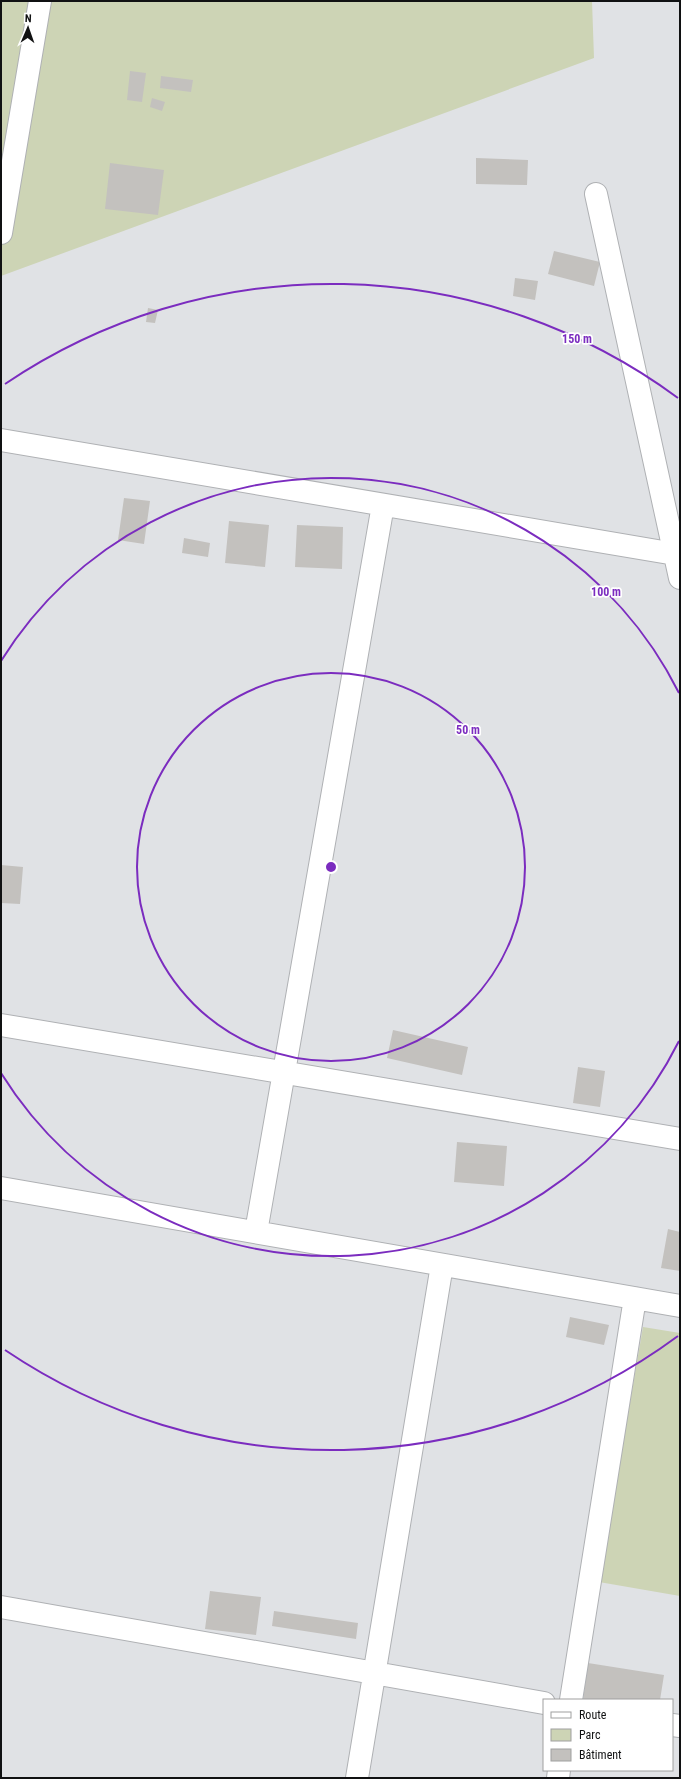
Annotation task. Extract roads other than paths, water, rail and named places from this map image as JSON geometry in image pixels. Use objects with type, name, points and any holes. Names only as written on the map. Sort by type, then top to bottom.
[{"type":"street","points":[[1,233],[40,1]]},
{"type":"street","points":[[596,194],[680,578]]},
{"type":"street","points":[[1,440],[675,554]]},
{"type":"street","points":[[256,1232],[383,505]]},
{"type":"street","points":[[1,1025],[680,1139]]},
{"type":"street","points":[[1,1188],[680,1306]]},
{"type":"street","points":[[357,1778],[442,1264]]},
{"type":"street","points":[[570,1699],[635,1298]]},
{"type":"street","points":[[1,1607],[543,1703]]}]
